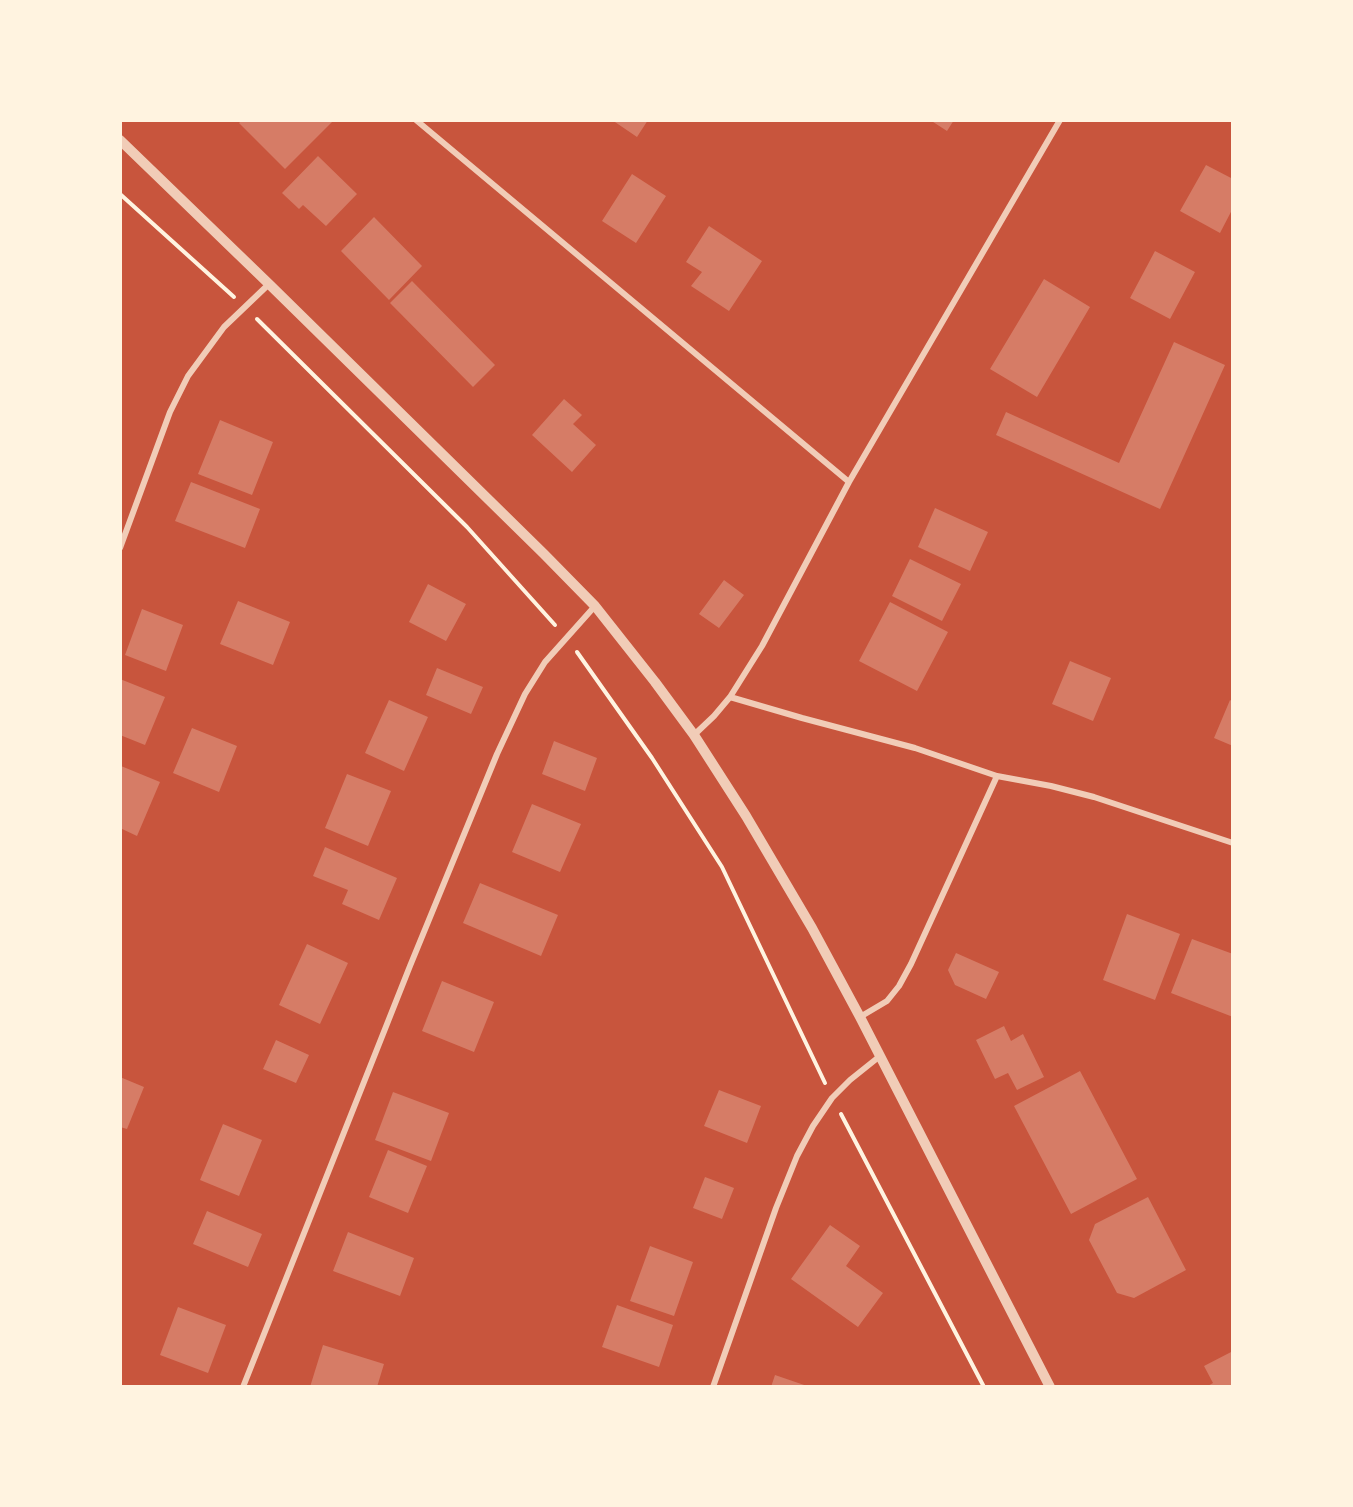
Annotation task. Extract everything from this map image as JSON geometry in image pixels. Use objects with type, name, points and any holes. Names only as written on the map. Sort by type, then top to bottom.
[{"type":"street","points":[[416,120],[849,482]]},
{"type":"street","points":[[694,735],[730,697],[762,646],[849,482],[1060,120]]},
{"type":"street","points":[[120,140],[432,442],[595,606],[655,682],[694,735],[746,816],[812,928],[1050,1387]]},
{"type":"street","points":[[120,548],[170,411],[188,376],[224,327],[269,284]]},
{"type":"street","points":[[243,1387],[401,988],[497,754],[525,694],[545,662],[595,606]]},
{"type":"street","points":[[730,697],[915,748],[997,776],[1094,797],[1233,843]]},
{"type":"street","points":[[860,1017],[887,1001],[899,986],[997,776]]},
{"type":"street","points":[[713,1387],[776,1208],[797,1156],[813,1126],[832,1098],[880,1056]]},
{"type":"path","points":[[120,194],[244,306],[467,527],[566,638],[652,758],[722,867],[832,1098],[984,1387]]},
{"type":"building","points":[[242,120],[334,120],[285,169],[239,123]]},
{"type":"building","points":[[612,120],[648,120],[637,137]]},
{"type":"building","points":[[930,120],[954,120],[947,131]]},
{"type":"building","points":[[318,156],[357,194],[326,226],[303,205],[299,209],[282,193]]},
{"type":"building","points":[[1206,165],[1233,179],[1233,208],[1220,233],[1180,211]]},
{"type":"building","points":[[632,174],[666,196],[636,243],[602,221]]},
{"type":"building","points":[[374,217],[422,266],[389,300],[341,251]]},
{"type":"building","points":[[709,226],[762,261],[729,311],[691,286],[702,272],[686,262]]},
{"type":"building","points":[[1155,251],[1195,272],[1170,319],[1130,298]]},
{"type":"building","points":[[1044,279],[1090,307],[1037,397],[990,369]]},
{"type":"building","points":[[412,281],[495,365],[473,387],[390,303]]},
{"type":"building","points":[[1174,342],[1225,365],[1160,509],[996,435],[1006,412],[1119,463]]},
{"type":"building","points":[[564,399],[582,415],[573,424],[596,445],[572,472],[532,435]]},
{"type":"building","points":[[220,420],[273,442],[252,495],[198,474]]},
{"type":"building","points":[[191,482],[260,509],[245,548],[175,521]]},
{"type":"building","points":[[935,508],[988,532],[970,571],[918,547]]},
{"type":"building","points":[[910,559],[961,584],[942,621],[892,596]]},
{"type":"building","points":[[724,580],[744,595],[719,628],[699,614]]},
{"type":"building","points":[[428,584],[466,604],[446,641],[409,622]]},
{"type":"building","points":[[238,601],[290,622],[273,665],[220,644]]},
{"type":"building","points":[[890,602],[948,632],[917,691],[859,661]]},
{"type":"building","points":[[142,609],[183,625],[166,671],[125,655]]},
{"type":"building","points":[[1070,661],[1111,678],[1093,721],[1052,704]]},
{"type":"building","points":[[437,668],[483,687],[471,714],[426,695]]},
{"type":"building","points":[[120,679],[165,697],[145,745],[120,735]]},
{"type":"building","points":[[389,700],[428,717],[404,771],[365,753]]},
{"type":"building","points":[[1230,700],[1233,702],[1233,746],[1214,738]]},
{"type":"building","points":[[192,728],[237,746],[219,792],[173,773]]},
{"type":"building","points":[[554,741],[597,758],[585,791],[542,774]]},
{"type":"building","points":[[121,766],[160,782],[137,836],[120,828]]},
{"type":"building","points":[[347,774],[391,791],[368,846],[325,828]]},
{"type":"building","points":[[532,804],[581,824],[560,872],[512,852]]},
{"type":"building","points":[[325,847],[397,878],[379,920],[342,904],[348,890],[313,876]]},
{"type":"building","points":[[480,883],[558,915],[541,956],[463,923]]},
{"type":"building","points":[[1127,914],[1180,934],[1155,1000],[1103,980]]},
{"type":"building","points":[[1192,939],[1233,954],[1233,1017],[1171,993]]},
{"type":"building","points":[[307,944],[348,963],[320,1024],[279,1005]]},
{"type":"building","points":[[956,953],[999,972],[986,999],[955,985],[948,970]]},
{"type":"building","points":[[442,981],[494,1002],[474,1052],[422,1031]]},
{"type":"building","points":[[1004,1026],[1011,1041],[1023,1034],[1044,1077],[1017,1090],[1008,1073],[995,1079],[976,1040]]},
{"type":"building","points":[[276,1040],[309,1055],[296,1083],[263,1069]]},
{"type":"building","points":[[1080,1071],[1137,1179],[1071,1214],[1014,1106]]},
{"type":"building","points":[[120,1077],[144,1087],[127,1129],[120,1127]]},
{"type":"building","points":[[719,1090],[761,1106],[747,1143],[704,1126]]},
{"type":"building","points":[[393,1092],[449,1113],[431,1161],[375,1140]]},
{"type":"building","points":[[223,1124],[262,1140],[239,1196],[200,1180]]},
{"type":"building","points":[[388,1150],[427,1166],[408,1213],[369,1197]]},
{"type":"building","points":[[705,1177],[734,1188],[722,1219],[693,1208]]},
{"type":"building","points":[[1148,1197],[1186,1270],[1134,1298],[1117,1293],[1089,1240],[1095,1224]]},
{"type":"building","points":[[207,1211],[262,1234],[248,1267],[193,1244]]},
{"type":"building","points":[[830,1225],[860,1246],[846,1266],[883,1293],[858,1327],[791,1279]]},
{"type":"building","points":[[348,1232],[414,1258],[400,1296],[333,1271]]},
{"type":"building","points":[[650,1246],[693,1262],[674,1316],[630,1301]]},
{"type":"building","points":[[617,1305],[673,1325],[659,1367],[602,1347]]},
{"type":"building","points":[[178,1307],[226,1325],[208,1373],[160,1355]]},
{"type":"building","points":[[323,1345],[384,1364],[377,1387],[310,1387]]},
{"type":"building","points":[[1233,1351],[1233,1387],[1206,1387],[1213,1383],[1204,1366]]},
{"type":"building","points":[[775,1375],[810,1387],[771,1387]]}]
